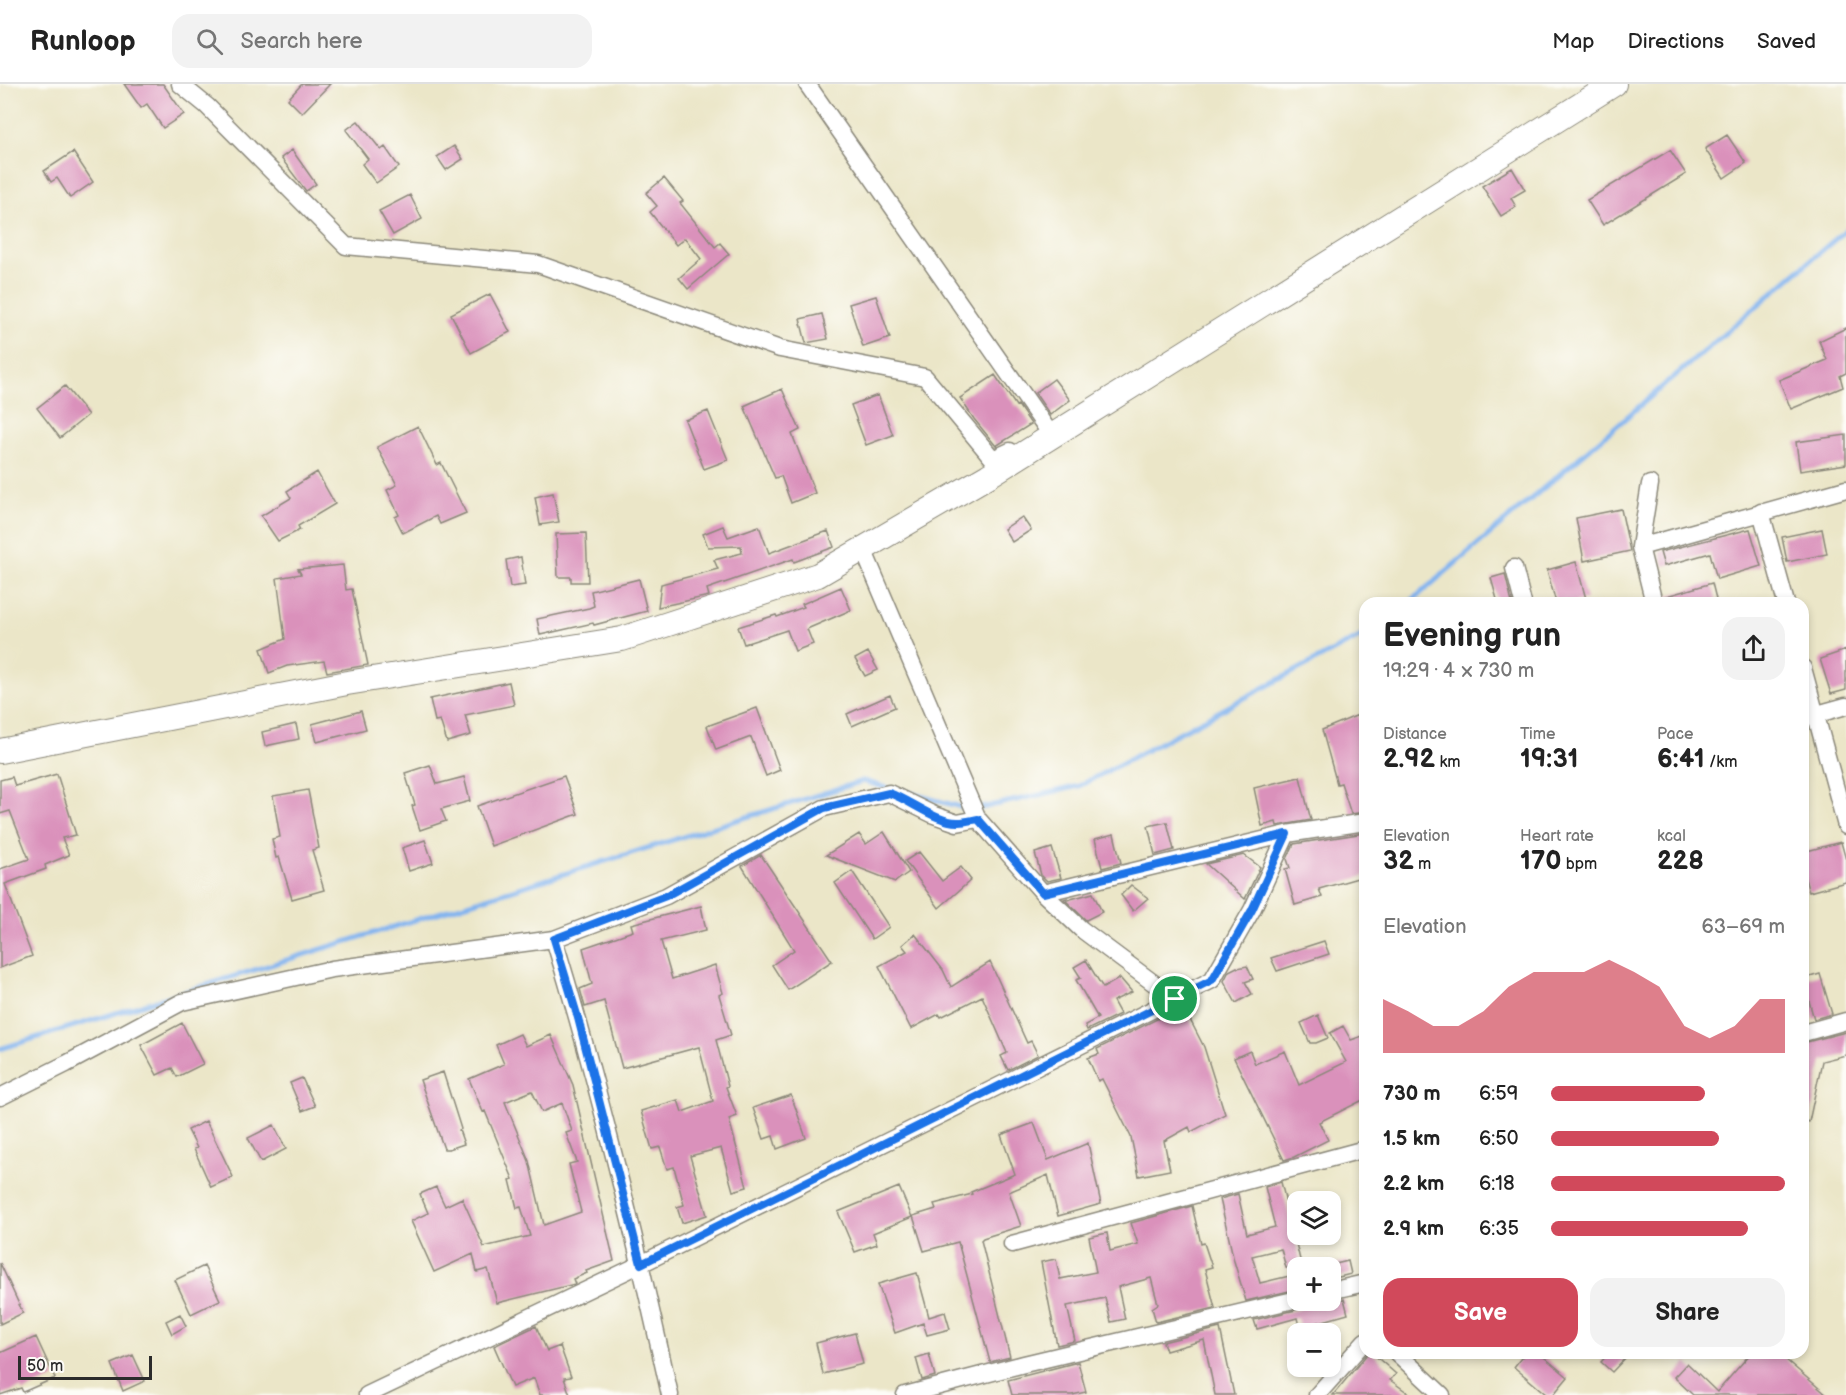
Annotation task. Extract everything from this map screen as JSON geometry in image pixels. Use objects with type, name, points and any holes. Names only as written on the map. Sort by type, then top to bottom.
[{"type":"street","points":[[180,84],[207,106],[346,246],[537,264],[780,349],[925,377],[993,459],[1050,434]]},
{"type":"street","points":[[807,84],[1050,434]]},
{"type":"street","points":[[0,751],[347,683],[622,639],[818,575],[988,476],[1050,434],[1614,84]]},
{"type":"street","points":[[1650,484],[1640,547],[1652,597]]},
{"type":"street","points":[[1640,547],[1846,489]]},
{"type":"street","points":[[1761,512],[1784,597]]},
{"type":"street","points":[[863,549],[978,819],[1043,893],[1081,929],[1175,999]]},
{"type":"street","points":[[1514,568],[1521,597]]},
{"type":"street","points":[[1846,706],[1809,716],[1846,826]]},
{"type":"street","points":[[0,1097],[182,1002],[332,969],[554,939],[666,896],[824,808],[889,793],[934,815],[957,823],[978,819]]},
{"type":"street","points":[[1043,893],[1287,834],[1359,823]]},
{"type":"street","points":[[367,1395],[641,1264],[1212,980],[1252,910],[1287,834]]},
{"type":"street","points":[[554,939],[578,1018],[641,1264],[670,1395]]},
{"type":"street","points":[[1809,1031],[1846,1021]]},
{"type":"street","points":[[1012,1244],[1359,1151]]},
{"type":"street","points":[[1341,1288],[1359,1284]]},
{"type":"street","points":[[905,1395],[1024,1364],[1287,1302]]},
{"type":"street","points":[[1317,1395],[1359,1348]]},
{"type":"street","points":[[1403,1359],[1436,1392]]},
{"type":"building","points":[[124,84],[163,84],[184,114],[163,128],[147,104],[141,108]]},
{"type":"building","points":[[302,84],[330,84],[302,113],[288,99]]},
{"type":"building","points":[[358,121],[381,150],[385,147],[399,167],[376,183],[362,164],[368,159],[346,130]]},
{"type":"building","points":[[1727,135],[1746,163],[1724,178],[1705,149]]},
{"type":"building","points":[[454,146],[463,159],[446,170],[437,157]]},
{"type":"building","points":[[292,150],[316,184],[306,191],[281,158]]},
{"type":"building","points":[[1670,150],[1686,174],[1603,225],[1587,200]]},
{"type":"building","points":[[73,152],[93,182],[70,198],[57,178],[51,182],[44,171]]},
{"type":"building","points":[[1512,168],[1525,190],[1511,198],[1516,207],[1501,216],[1482,186]]},
{"type":"building","points":[[664,178],[683,201],[680,203],[715,247],[720,243],[729,254],[688,289],[679,278],[701,259],[685,238],[676,245],[650,212],[657,206],[646,193]]},
{"type":"building","points":[[410,195],[422,219],[393,235],[379,211]]},
{"type":"building","points":[[490,294],[510,332],[471,353],[451,314]]},
{"type":"building","points":[[876,296],[890,338],[863,347],[849,304]]},
{"type":"building","points":[[822,314],[828,339],[806,343],[800,319]]},
{"type":"building","points":[[1846,328],[1846,373],[1840,376],[1843,387],[1791,409],[1779,380],[1827,360],[1819,341]]},
{"type":"building","points":[[995,375],[1031,424],[996,446],[960,398]]},
{"type":"building","points":[[1054,379],[1070,400],[1050,415],[1035,393]]},
{"type":"building","points":[[65,386],[88,415],[60,438],[37,408]]},
{"type":"building","points":[[782,389],[800,430],[792,434],[815,493],[791,503],[781,476],[775,478],[744,406]]},
{"type":"building","points":[[878,395],[893,435],[866,445],[851,405]]},
{"type":"building","points":[[708,411],[728,460],[704,469],[685,420]]},
{"type":"building","points":[[418,426],[437,465],[441,463],[466,513],[440,524],[436,516],[403,533],[395,517],[399,515],[387,490],[397,485],[377,447]]},
{"type":"building","points":[[1846,435],[1846,464],[1800,471],[1796,442]]},
{"type":"building","points":[[317,472],[335,504],[298,526],[300,530],[278,541],[261,516],[291,498],[287,491]]},
{"type":"building","points":[[553,493],[559,522],[540,525],[535,497]]},
{"type":"building","points":[[1621,509],[1630,551],[1584,561],[1576,518]]},
{"type":"building","points":[[1022,517],[1031,530],[1012,542],[1004,529]]},
{"type":"building","points":[[723,526],[728,537],[759,526],[769,553],[828,531],[834,547],[707,589],[709,596],[658,607],[661,584],[718,569],[714,560],[742,553],[741,546],[708,547],[703,534]]},
{"type":"building","points":[[1750,529],[1761,566],[1717,579],[1710,553],[1664,566],[1660,552]]},
{"type":"building","points":[[1822,529],[1827,554],[1787,562],[1782,537]]},
{"type":"building","points":[[586,533],[588,582],[571,582],[571,577],[558,577],[556,534]]},
{"type":"building","points":[[521,557],[525,585],[510,587],[506,560]]},
{"type":"building","points":[[1576,562],[1585,597],[1554,597],[1547,570]]},
{"type":"building","points":[[343,565],[346,590],[352,589],[368,665],[327,672],[324,661],[287,666],[269,673],[261,649],[285,639],[277,578],[301,574],[298,569]]},
{"type":"building","points":[[1505,574],[1511,597],[1496,597],[1491,578]]},
{"type":"building","points":[[639,579],[647,611],[594,625],[593,623],[540,635],[537,619],[589,608],[594,606],[591,591]]},
{"type":"building","points":[[1712,583],[1716,597],[1663,597]]},
{"type":"building","points":[[841,587],[851,610],[807,629],[813,644],[795,651],[787,630],[744,644],[738,627],[804,607],[802,604]]},
{"type":"building","points":[[1846,650],[1846,690],[1831,694],[1820,659]]},
{"type":"building","points":[[868,652],[878,670],[865,676],[855,659]]},
{"type":"building","points":[[509,682],[514,705],[465,715],[471,735],[447,742],[440,720],[435,721],[430,699]]},
{"type":"building","points":[[890,695],[895,707],[852,726],[847,714]]},
{"type":"building","points":[[757,708],[780,770],[766,776],[751,737],[716,750],[707,726]]},
{"type":"building","points":[[361,711],[366,729],[317,742],[312,724]]},
{"type":"building","points":[[1358,715],[1359,813],[1351,814],[1341,783],[1337,784],[1322,730]]},
{"type":"building","points":[[296,724],[299,739],[265,746],[262,732]]},
{"type":"building","points":[[430,765],[437,784],[464,777],[470,801],[441,809],[446,821],[420,830],[405,773]]},
{"type":"building","points":[[57,774],[76,835],[62,838],[69,855],[45,865],[46,869],[5,884],[32,956],[0,968],[0,869],[29,859],[10,811],[0,814],[0,780],[12,777],[15,786]]},
{"type":"building","points":[[564,776],[578,814],[491,846],[477,806]]},
{"type":"building","points":[[1300,777],[1311,820],[1277,826],[1276,822],[1262,826],[1254,788]]},
{"type":"building","points":[[308,790],[319,848],[312,850],[324,890],[292,899],[279,857],[276,858],[272,839],[280,837],[273,796]]},
{"type":"building","points":[[1167,822],[1174,850],[1155,855],[1148,826]]},
{"type":"building","points":[[884,832],[909,872],[895,882],[826,855],[859,834],[866,844]]},
{"type":"building","points":[[1114,834],[1121,863],[1102,868],[1095,839]]},
{"type":"building","points":[[1359,834],[1359,878],[1319,889],[1322,897],[1295,905],[1285,869],[1290,868],[1287,859],[1294,844]]},
{"type":"building","points":[[425,840],[433,863],[409,871],[402,848]]},
{"type":"building","points":[[1841,842],[1846,860],[1846,882],[1809,892],[1809,850]]},
{"type":"building","points":[[1052,848],[1061,878],[1047,881],[1041,875],[1035,853]]},
{"type":"building","points":[[919,852],[942,881],[961,867],[971,880],[939,908],[905,861]]},
{"type":"building","points":[[761,855],[832,961],[788,990],[772,965],[794,950],[742,866]]},
{"type":"building","points":[[1244,855],[1260,867],[1245,899],[1206,864]]},
{"type":"building","points":[[852,871],[889,927],[872,939],[835,883]]},
{"type":"building","points":[[1131,885],[1148,898],[1133,911],[1121,895]]},
{"type":"building","points":[[1093,893],[1102,912],[1086,920],[1064,899],[1067,898],[1067,900]]},
{"type":"building","points":[[701,906],[706,930],[661,941],[672,979],[715,965],[723,993],[719,995],[731,1035],[716,1040],[728,1086],[726,1087],[737,1116],[729,1119],[747,1187],[733,1191],[721,1148],[690,1156],[707,1215],[682,1223],[677,1207],[684,1205],[674,1167],[667,1169],[660,1147],[652,1149],[641,1111],[678,1100],[682,1112],[713,1101],[699,1047],[622,1068],[604,1001],[585,1007],[580,989],[592,984],[583,948],[633,931],[631,924]]},
{"type":"building","points":[[915,934],[943,970],[951,987],[990,962],[1027,1043],[1031,1041],[1038,1055],[1008,1070],[1001,1056],[1007,1053],[982,996],[941,1017],[939,1014],[911,1029],[879,966],[907,951],[902,945]]},
{"type":"building","points":[[1324,941],[1329,954],[1277,971],[1271,958]]},
{"type":"building","points":[[1086,960],[1103,988],[1120,978],[1132,992],[1113,1001],[1120,1014],[1087,1030],[1085,1025],[1098,1018],[1076,980],[1081,978],[1074,967]]},
{"type":"building","points":[[1247,966],[1253,979],[1245,982],[1252,994],[1236,1003],[1224,981],[1229,971]]},
{"type":"building","points":[[1820,974],[1832,1014],[1814,1019],[1809,1001],[1809,977]]},
{"type":"building","points":[[1183,1006],[1204,1047],[1225,1114],[1191,1132],[1189,1127],[1164,1141],[1170,1170],[1139,1176],[1131,1137],[1102,1079],[1098,1081],[1088,1058],[1099,1054],[1097,1049]]},
{"type":"building","points":[[1318,1015],[1328,1038],[1310,1043],[1301,1023]]},
{"type":"building","points":[[182,1023],[203,1064],[177,1077],[172,1068],[157,1075],[141,1045]]},
{"type":"building","points":[[1343,1026],[1351,1040],[1359,1037],[1359,1102],[1319,1122],[1328,1140],[1284,1160],[1234,1058],[1250,1051],[1255,1064],[1285,1051],[1299,1085],[1346,1062],[1330,1033]]},
{"type":"building","points":[[1846,1032],[1846,1055],[1822,1061],[1809,1122],[1809,1041]]},
{"type":"building","points":[[520,1034],[526,1046],[551,1035],[573,1085],[614,1261],[586,1271],[587,1273],[573,1279],[575,1284],[497,1303],[488,1269],[477,1272],[473,1254],[434,1272],[411,1221],[428,1213],[420,1194],[436,1187],[445,1206],[462,1198],[484,1247],[530,1236],[521,1207],[517,1208],[510,1180],[513,1179],[469,1079],[504,1064],[496,1045]],"holes":[[[532,1091],[542,1112],[562,1103],[572,1131],[566,1133],[577,1162],[569,1164],[581,1212],[544,1225],[529,1161],[505,1102]]]},
{"type":"building","points":[[443,1072],[464,1144],[449,1149],[444,1149],[420,1080]]},
{"type":"building","points":[[302,1078],[315,1106],[302,1111],[290,1083]]},
{"type":"building","points":[[791,1095],[806,1138],[777,1149],[773,1136],[764,1139],[753,1108]]},
{"type":"building","points":[[206,1121],[233,1177],[211,1187],[188,1130]]},
{"type":"building","points":[[1034,1123],[1048,1160],[1088,1143],[1101,1204],[1058,1216],[1048,1175],[1009,1192],[1021,1226],[981,1240],[1010,1357],[990,1362],[958,1242],[924,1251],[913,1216],[936,1209],[934,1204],[972,1194],[971,1192],[1015,1174],[1001,1135]]},
{"type":"building","points":[[274,1125],[286,1149],[261,1162],[248,1138]]},
{"type":"building","points":[[1281,1182],[1287,1207],[1287,1245],[1296,1245],[1299,1257],[1287,1257],[1286,1268],[1281,1249],[1252,1256],[1260,1283],[1287,1277],[1287,1292],[1246,1301],[1220,1199],[1238,1194],[1247,1234],[1275,1227],[1265,1187]]},
{"type":"building","points":[[899,1187],[912,1217],[873,1233],[877,1244],[855,1252],[838,1212]]},
{"type":"building","points":[[1192,1206],[1201,1244],[1204,1243],[1212,1267],[1205,1269],[1215,1308],[1156,1322],[1152,1308],[1158,1304],[1151,1278],[1118,1287],[1125,1319],[1111,1322],[1105,1298],[1067,1306],[1075,1341],[1057,1345],[1041,1262],[1056,1259],[1060,1279],[1096,1272],[1089,1237],[1107,1233],[1110,1251],[1138,1244],[1131,1223]]},
{"type":"building","points":[[1348,1261],[1351,1274],[1341,1276],[1341,1263]]},
{"type":"building","points":[[0,1263],[23,1313],[0,1324]]},
{"type":"building","points":[[204,1266],[220,1300],[191,1314],[175,1280]]},
{"type":"building","points":[[917,1273],[929,1317],[945,1312],[950,1329],[927,1335],[923,1323],[895,1333],[878,1284]]},
{"type":"building","points":[[1344,1299],[1348,1314],[1316,1323],[1298,1323],[1297,1318],[1257,1329],[1254,1320],[1292,1311],[1341,1311],[1341,1300]]},
{"type":"building","points":[[180,1314],[186,1326],[172,1334],[166,1321]]},
{"type":"building","points":[[536,1326],[547,1351],[560,1346],[571,1377],[564,1378],[570,1395],[540,1395],[534,1378],[512,1387],[494,1346]]},
{"type":"building","points":[[1220,1328],[1234,1395],[1215,1395],[1204,1340],[1166,1351],[1163,1342]]},
{"type":"building","points":[[855,1333],[863,1364],[823,1374],[816,1343]]},
{"type":"building","points":[[36,1337],[55,1378],[23,1392],[21,1388],[0,1395],[0,1353]]},
{"type":"building","points":[[929,1354],[935,1376],[922,1380],[916,1358]]},
{"type":"building","points":[[133,1355],[145,1381],[123,1391],[112,1364]]},
{"type":"building","points":[[1363,1359],[1379,1359],[1396,1374],[1390,1380],[1411,1395],[1333,1395]]},
{"type":"building","points":[[1520,1359],[1546,1359],[1568,1377],[1553,1395],[1547,1395],[1514,1367]]},
{"type":"building","points":[[1604,1359],[1624,1359],[1612,1372],[1601,1362]]},
{"type":"building","points":[[1746,1359],[1785,1359],[1827,1395],[1693,1395],[1674,1377],[1687,1363],[1717,1392]]},
{"type":"building","points":[[1078,1362],[1086,1392],[1072,1395],[1012,1395],[1008,1380]]},
{"type":"waterway","points":[[1416,597],[1846,230]]},
{"type":"waterway","points":[[902,791],[972,810],[1079,786],[1359,637]]},
{"type":"waterway","points":[[0,1049],[863,781],[887,788]]},
{"type":"route","points":[[889,793],[934,815],[957,823],[978,819],[1043,893],[1287,834],[1252,910],[1212,980],[1175,999],[641,1264],[578,1018],[554,939],[666,896],[824,808],[889,793]]}]
